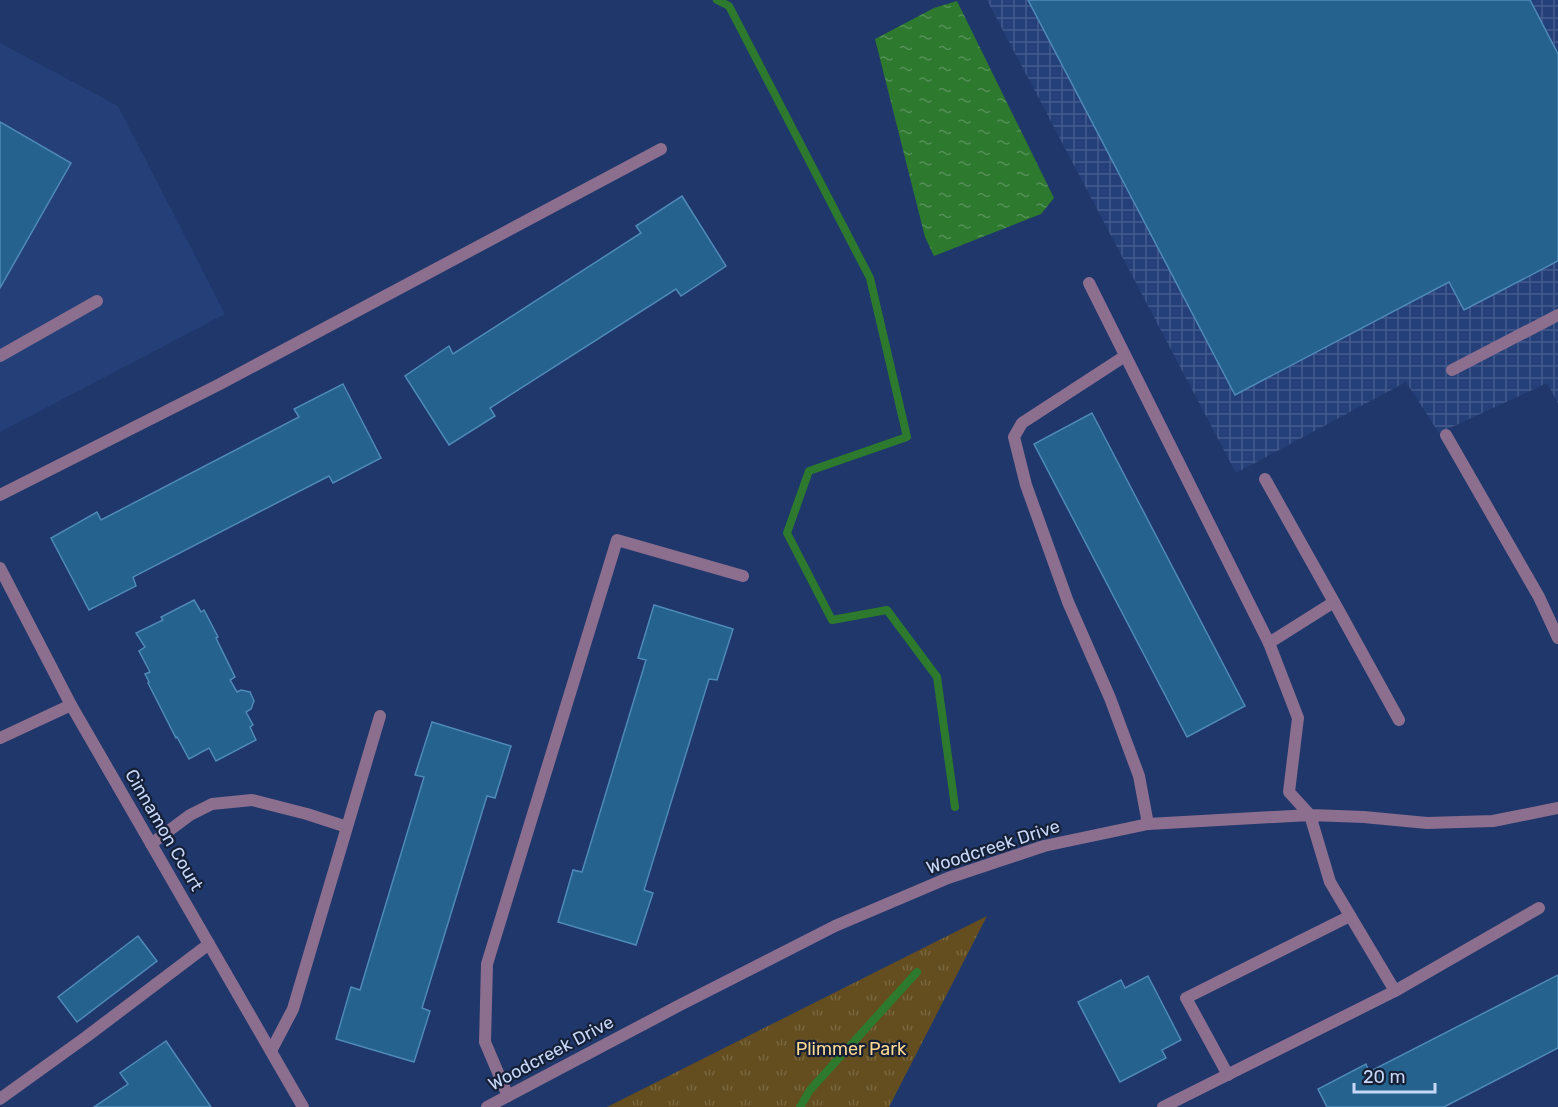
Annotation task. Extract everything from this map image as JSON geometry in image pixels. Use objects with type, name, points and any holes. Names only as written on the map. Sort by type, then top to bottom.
[{"type":"street","points":[[0,495],[220,384],[661,149]]},
{"type":"street","points":[[1089,284],[1269,643],[1298,718],[1289,792],[1310,815],[1330,882],[1395,991]]},
{"type":"street","points":[[0,356],[97,301]]},
{"type":"street","points":[[1452,370],[1558,315]]},
{"type":"street","points":[[1125,356],[1022,423],[1014,436],[1026,485],[1068,602],[1110,698],[1139,776],[1148,824]]},
{"type":"street","points":[[1446,435],[1539,597],[1558,638]]},
{"type":"street","points":[[1265,479],[1399,720]]},
{"type":"street","points":[[508,1096],[485,1042],[487,964],[617,540],[743,576]]},
{"type":"street","name":"Cinnamon Court","points":[[0,568],[71,705],[303,1107]]},
{"type":"street","points":[[1269,643],[1334,602]]},
{"type":"street","points":[[0,738],[71,705]]},
{"type":"street","points":[[271,1051],[293,1009],[380,716]]},
{"type":"street","points":[[151,843],[190,815],[212,804],[252,800],[347,827]]},
{"type":"street","name":"Woodcreek Drive","points":[[488,1107],[835,926],[938,882],[1044,846],[1148,824],[1310,815],[1427,823],[1493,821],[1558,808]]},
{"type":"street","points":[[1163,1107],[1395,991],[1539,908]]},
{"type":"street","points":[[1228,1075],[1186,998],[1350,916]]},
{"type":"street","points":[[0,1099],[209,944]]},
{"type":"shaded area","points":[[987,0],[1558,0],[1558,403],[1547,383],[1439,433],[1406,382],[1236,473]]},
{"type":"shaded area","points":[[0,43],[118,106],[225,314],[0,432]]},
{"type":"green space","name":"Plimmer Park","points":[[987,916],[889,1107],[607,1107]]},
{"type":"water","points":[[957,1],[1054,198],[1041,214],[934,256],[925,237],[875,39],[934,8]]},
{"type":"building","points":[[1028,0],[1530,0],[1558,54],[1558,261],[1464,310],[1449,282],[1235,395]]},
{"type":"building","points":[[0,122],[71,163],[0,288]]},
{"type":"building","points":[[682,196],[726,266],[681,296],[676,289],[490,408],[495,416],[449,445],[405,376],[449,346],[453,354],[641,233],[636,226]]},
{"type":"building","points":[[343,384],[381,458],[333,483],[329,476],[133,577],[136,586],[89,610],[51,538],[97,512],[101,520],[299,417],[294,409]]},
{"type":"building","points":[[1092,413],[1245,706],[1187,737],[1034,444]]},
{"type":"building","points":[[194,600],[201,612],[204,610],[218,637],[216,638],[235,677],[230,680],[237,692],[241,690],[250,692],[254,701],[251,709],[246,712],[253,725],[250,727],[256,740],[216,761],[209,748],[189,759],[148,683],[145,674],[150,672],[139,651],[145,647],[136,633],[163,620],[161,617]]},
{"type":"building","points":[[654,605],[733,629],[717,680],[709,679],[644,890],[653,893],[636,945],[558,922],[573,870],[582,872],[646,660],[638,658]]},
{"type":"building","points":[[432,722],[511,746],[495,798],[487,796],[422,1008],[430,1011],[414,1062],[336,1039],[351,987],[360,990],[424,777],[415,775]]},
{"type":"building","points":[[138,936],[157,961],[77,1022],[58,997]]},
{"type":"building","points":[[1558,975],[1558,1048],[1444,1107],[1327,1107],[1318,1089],[1366,1064],[1369,1072]]},
{"type":"building","points":[[1148,976],[1181,1040],[1162,1050],[1166,1058],[1120,1082],[1078,1002],[1121,980],[1125,988]]},
{"type":"building","points":[[166,1041],[211,1107],[94,1107],[128,1084],[120,1073]]},
{"type":"waterway","points":[[717,0],[729,6],[870,278],[907,437],[809,471],[787,533],[832,620],[887,610],[937,677],[955,807]]},
{"type":"waterway","points":[[800,1107],[810,1090],[917,972]]}]
